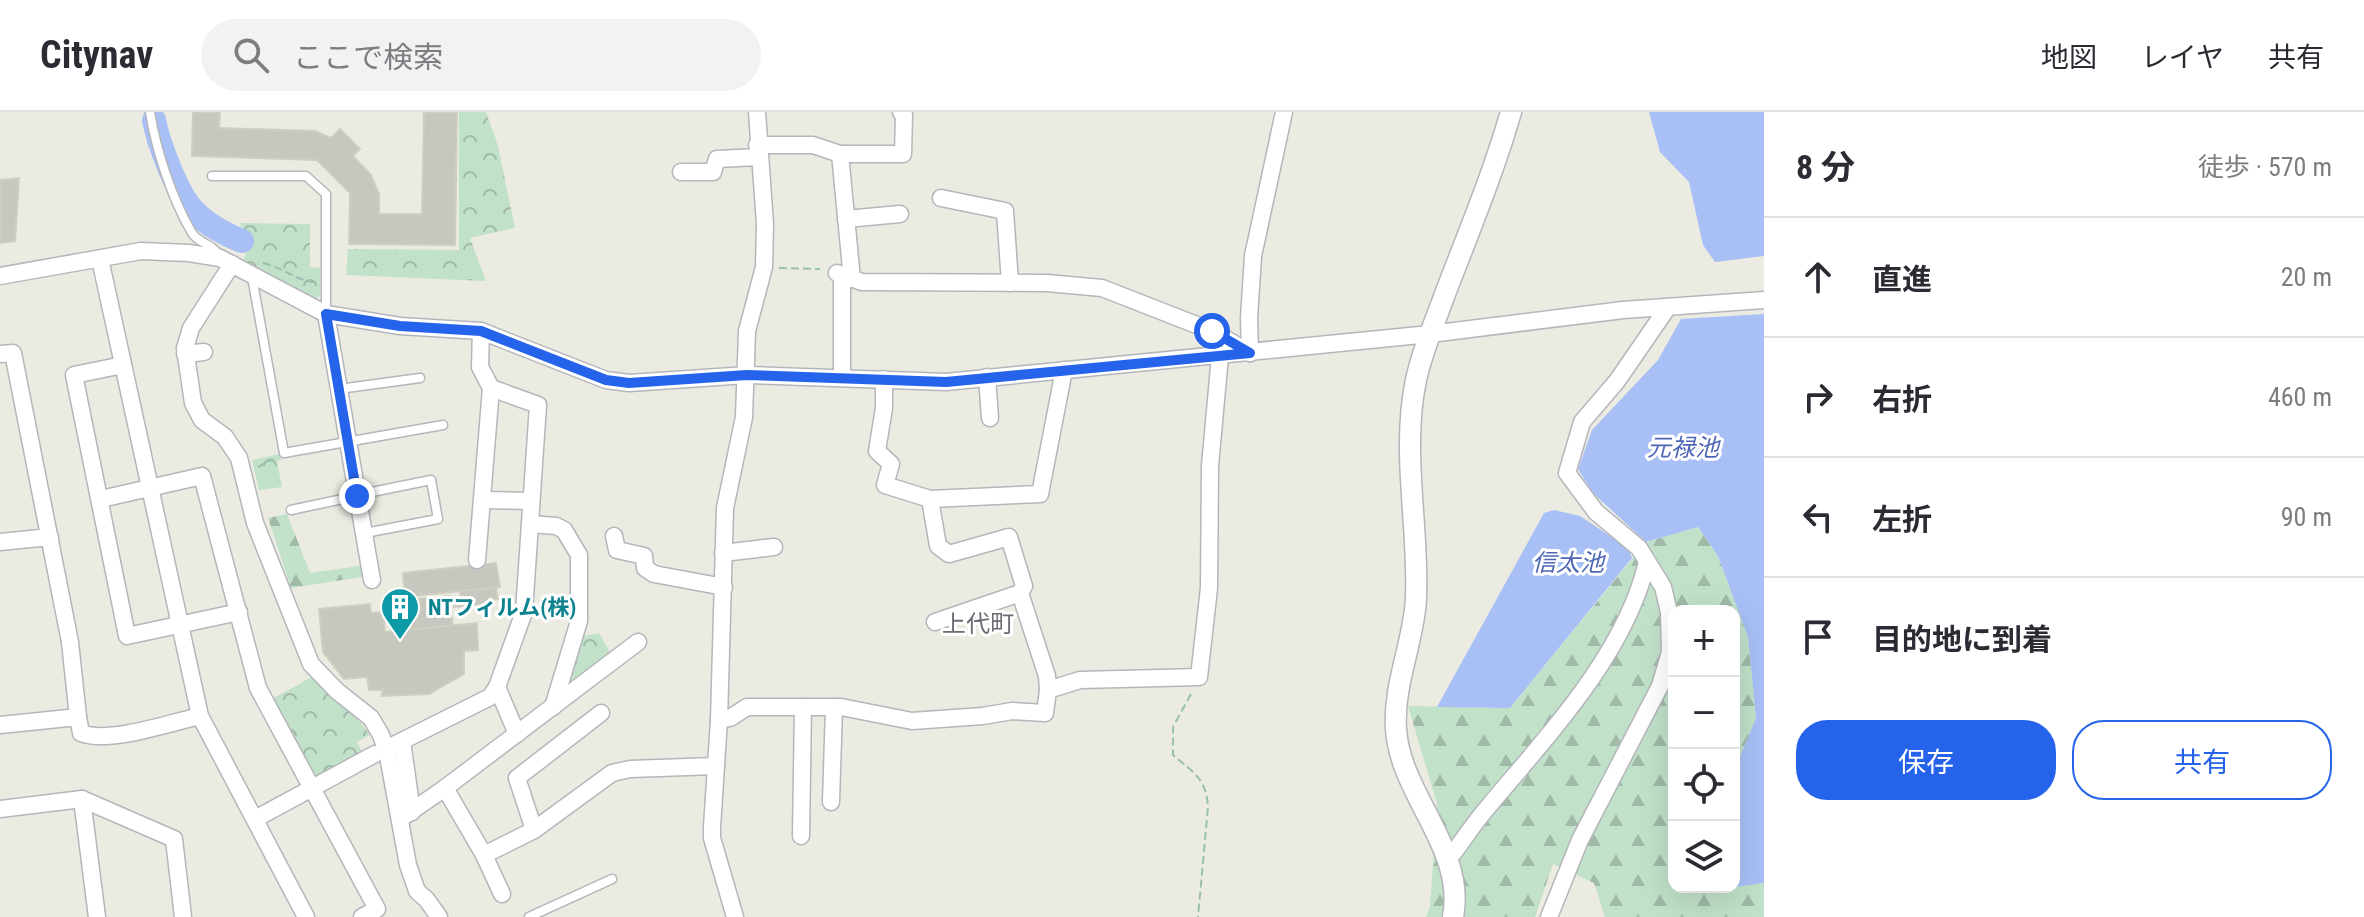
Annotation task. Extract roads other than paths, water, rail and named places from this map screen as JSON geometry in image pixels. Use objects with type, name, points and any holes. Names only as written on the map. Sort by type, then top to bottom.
[{"type":"street","points":[[735,917],[712,838],[725,508],[744,417],[747,331],[764,267],[765,224],[757,112]]},
{"type":"street","points":[[681,172],[713,172],[717,159],[813,145],[840,154],[903,154],[904,115],[901,112]]},
{"type":"street","points":[[1250,353],[1253,256],[1284,112]]},
{"type":"street","points":[[1453,917],[1453,880],[1440,840],[1406,774],[1396,732],[1396,699],[1416,600],[1410,419],[1416,379],[1430,334],[1501,147],[1511,112]]},
{"type":"street","points":[[840,154],[846,219],[842,378]]},
{"type":"street","points":[[941,198],[1005,211],[1010,283]]},
{"type":"street","points":[[846,219],[900,214]]},
{"type":"street","points":[[0,276],[141,251],[189,253],[226,261],[326,314],[400,326],[481,331],[606,380],[629,383],[747,375],[946,382],[1430,334],[1623,310],[1764,300]]},
{"type":"street","points":[[100,259],[200,716],[306,917]]},
{"type":"street","points":[[226,261],[191,328],[185,354],[196,410],[202,420],[225,437],[239,458],[255,523],[311,664],[337,691],[371,718],[406,815]]},
{"type":"street","points":[[843,276],[862,282],[1047,283],[1102,288],[1201,326],[1250,353]]},
{"type":"street","points":[[1549,917],[1580,840],[1660,686],[1670,652],[1669,612],[1663,587],[1639,548],[1596,512],[1567,473],[1582,422],[1617,381],[1668,307]]},
{"type":"street","points":[[326,314],[372,580]]},
{"type":"street","points":[[477,560],[491,388],[480,367],[481,331]]},
{"type":"street","points":[[185,354],[204,352]]},
{"type":"street","points":[[0,354],[13,353],[70,642],[81,733],[91,737],[200,716]]},
{"type":"street","points":[[1048,690],[1080,680],[1199,677],[1209,588],[1210,466],[1220,356]]},
{"type":"street","points":[[123,365],[74,375],[127,636],[239,612]]},
{"type":"street","points":[[884,379],[884,408],[877,451],[891,464],[885,485],[930,499],[1040,494],[1064,370]]},
{"type":"street","points":[[987,377],[990,418]]},
{"type":"street","points":[[255,819],[490,697],[497,687],[524,612],[538,405],[491,388]]},
{"type":"street","points":[[101,499],[202,476],[258,688],[312,787],[375,914]]},
{"type":"street","points":[[930,499],[938,546],[949,554],[1009,537],[1024,586],[1020,593],[935,622]]},
{"type":"street","points":[[483,500],[531,501]]},
{"type":"street","points":[[530,524],[556,526],[564,530],[579,555],[579,621],[553,707]]},
{"type":"street","points":[[614,536],[617,550],[644,556],[645,568],[654,574],[724,587]]},
{"type":"street","points":[[0,542],[50,537]]},
{"type":"street","points":[[723,553],[774,547]]},
{"type":"street","points":[[1447,861],[1583,692],[1622,626],[1642,583],[1647,562]]},
{"type":"street","points":[[719,720],[730,718],[747,707],[834,707],[912,721],[1012,711],[1045,713],[1047,676],[1020,593]]},
{"type":"street","points":[[406,815],[638,642]]},
{"type":"street","points":[[497,687],[517,734]]},
{"type":"street","points":[[801,836],[803,707]]},
{"type":"street","points":[[831,802],[834,707]]},
{"type":"street","points":[[534,830],[517,778],[601,713]]},
{"type":"street","points":[[0,725],[78,717]]},
{"type":"street","points":[[402,741],[408,865],[417,891],[439,917]]},
{"type":"street","points":[[484,855],[534,830],[612,773],[630,769],[716,766]]},
{"type":"street","points":[[802,781],[832,781]]},
{"type":"street","points":[[445,788],[484,855],[502,894]]},
{"type":"street","points":[[0,809],[82,799],[174,839],[183,917]]},
{"type":"street","points":[[82,799],[97,917]]},
{"type":"lane","points":[[150,112],[156,147],[194,237],[216,249],[226,261]]},
{"type":"lane","points":[[212,176],[306,176],[326,194],[326,314]]},
{"type":"lane","points":[[251,273],[284,453],[443,425]]},
{"type":"lane","points":[[339,389],[420,378]]},
{"type":"lane","points":[[291,510],[431,480],[438,519],[364,534]]},
{"type":"lane","points":[[529,917],[612,879]]},
{"type":"water","points":[[1649,112],[1764,112],[1764,256],[1715,262],[1703,245],[1689,182],[1660,152]]},
{"type":"water","name":"元禄池","points":[[1764,314],[1764,883],[1740,886],[1740,757],[1756,718],[1748,637],[1740,615],[1740,605],[1736,605],[1718,556],[1698,527],[1646,542],[1593,493],[1578,469],[1592,430],[1658,360],[1681,319]]},
{"type":"water","name":"信太池","points":[[1554,510],[1580,516],[1628,548],[1632,558],[1510,708],[1437,707],[1544,513]]},
{"type":"waterway","points":[[154,120],[170,168],[188,204],[210,225],[242,241]]},
{"type":"place","name":"NTフィルム(株)","points":[[400,641]]},
{"type":"district","name":"上代町","points":[[978,624]]}]
